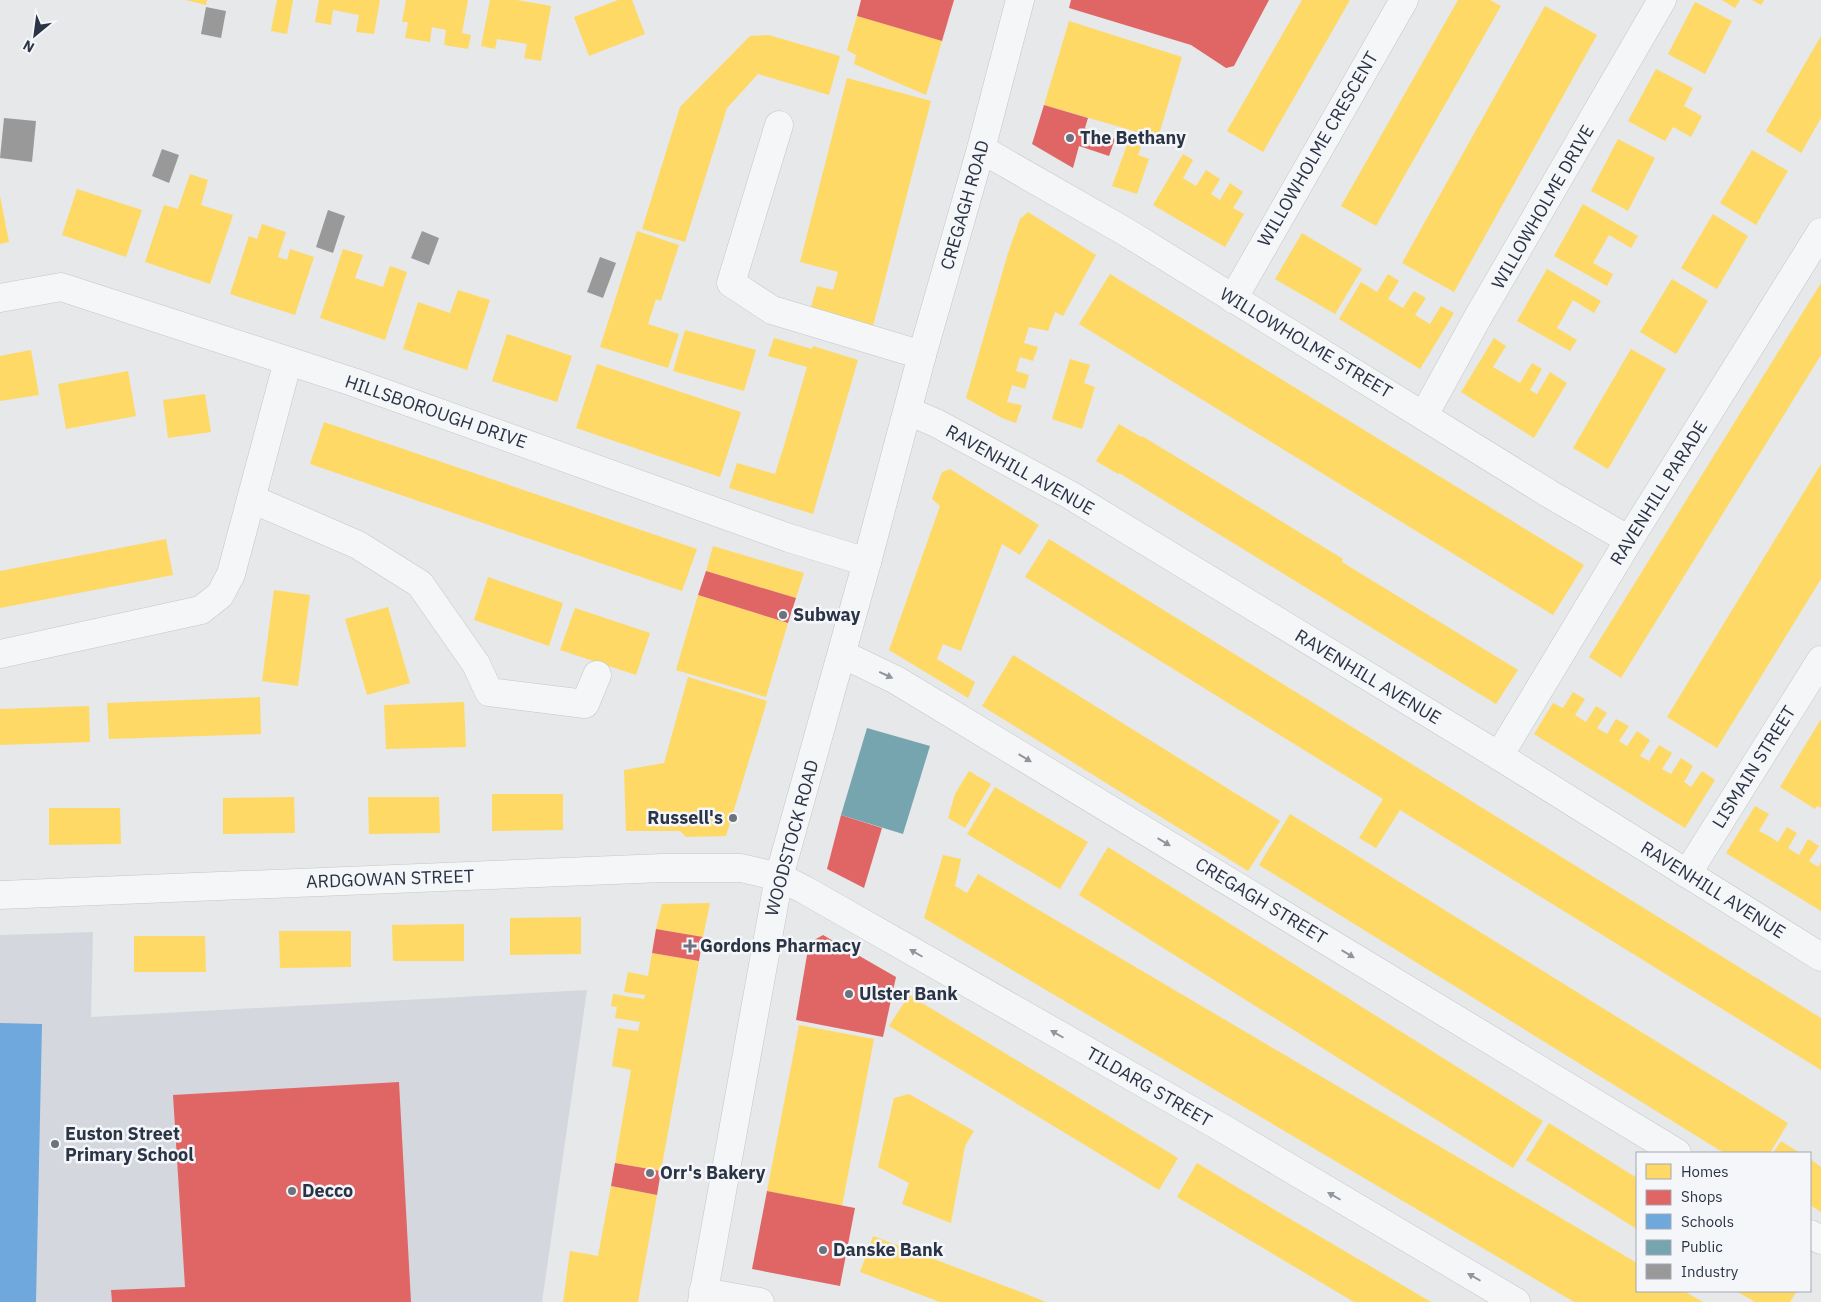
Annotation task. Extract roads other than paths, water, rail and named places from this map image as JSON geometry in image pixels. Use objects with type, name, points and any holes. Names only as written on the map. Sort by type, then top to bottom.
[{"type":"street","name":"CREGAGH ROAD","points":[[908,410],[981,149],[1020,0]]},
{"type":"street","name":"WILLOWHOLME CRESCENT","points":[[1233,299],[1404,0]]},
{"type":"street","name":"WILLOWHOLME DRIVE","points":[[1424,414],[1478,317],[1662,0]]},
{"type":"street","points":[[779,125],[731,283],[772,310],[922,355]]},
{"type":"street","name":"WILLOWHOLME STREET","points":[[981,149],[1126,232],[1424,414],[1540,488],[1629,540]]},
{"type":"street","name":"RAVENHILL PARADE","points":[[1499,756],[1629,540],[1821,232]]},
{"type":"street","name":"HILLSBOROUGH DRIVE","points":[[0,298],[61,287],[288,361],[789,538],[867,562]]},
{"type":"street","points":[[0,654],[201,610],[220,596],[231,574],[288,361]]},
{"type":"street","name":"WOODSTOCK ROAD","points":[[702,1297],[779,877],[908,410]]},
{"type":"street","name":"RAVENHILL AVENUE","points":[[908,410],[936,422],[1070,495],[1499,756],[1821,957]]},
{"type":"street","points":[[252,499],[358,545],[420,584],[476,664],[489,692],[585,704],[597,675]]},
{"type":"street","name":"CREGAGH STREET","points":[[842,654],[896,680],[1675,1152]]},
{"type":"street","name":"LISMAIN STREET","points":[[1686,874],[1821,660]]},
{"type":"street","name":"ARDGOWAN STREET","points":[[0,895],[663,868],[741,868],[779,877]]},
{"type":"street","name":"TILDARG STREET","points":[[779,877],[1217,1125],[1516,1302]]},
{"type":"street","points":[[702,1297],[760,1302]]},
{"type":"place","name":"The Bethany","points":[[1070,138]]},
{"type":"place","name":"Subway","points":[[783,615]]},
{"type":"place","name":"Russell's","points":[[733,818]]},
{"type":"place","name":"Gordons Pharmacy","points":[[690,946]]},
{"type":"place","name":"Ulster Bank","points":[[849,994]]},
{"type":"place","name":"Euston Street Primary School","points":[[55,1144]]},
{"type":"place","name":"Orr's Bakery","points":[[650,1173]]},
{"type":"place","name":"Decco","points":[[292,1191]]},
{"type":"place","name":"Danske Bank","points":[[823,1250]]}]
